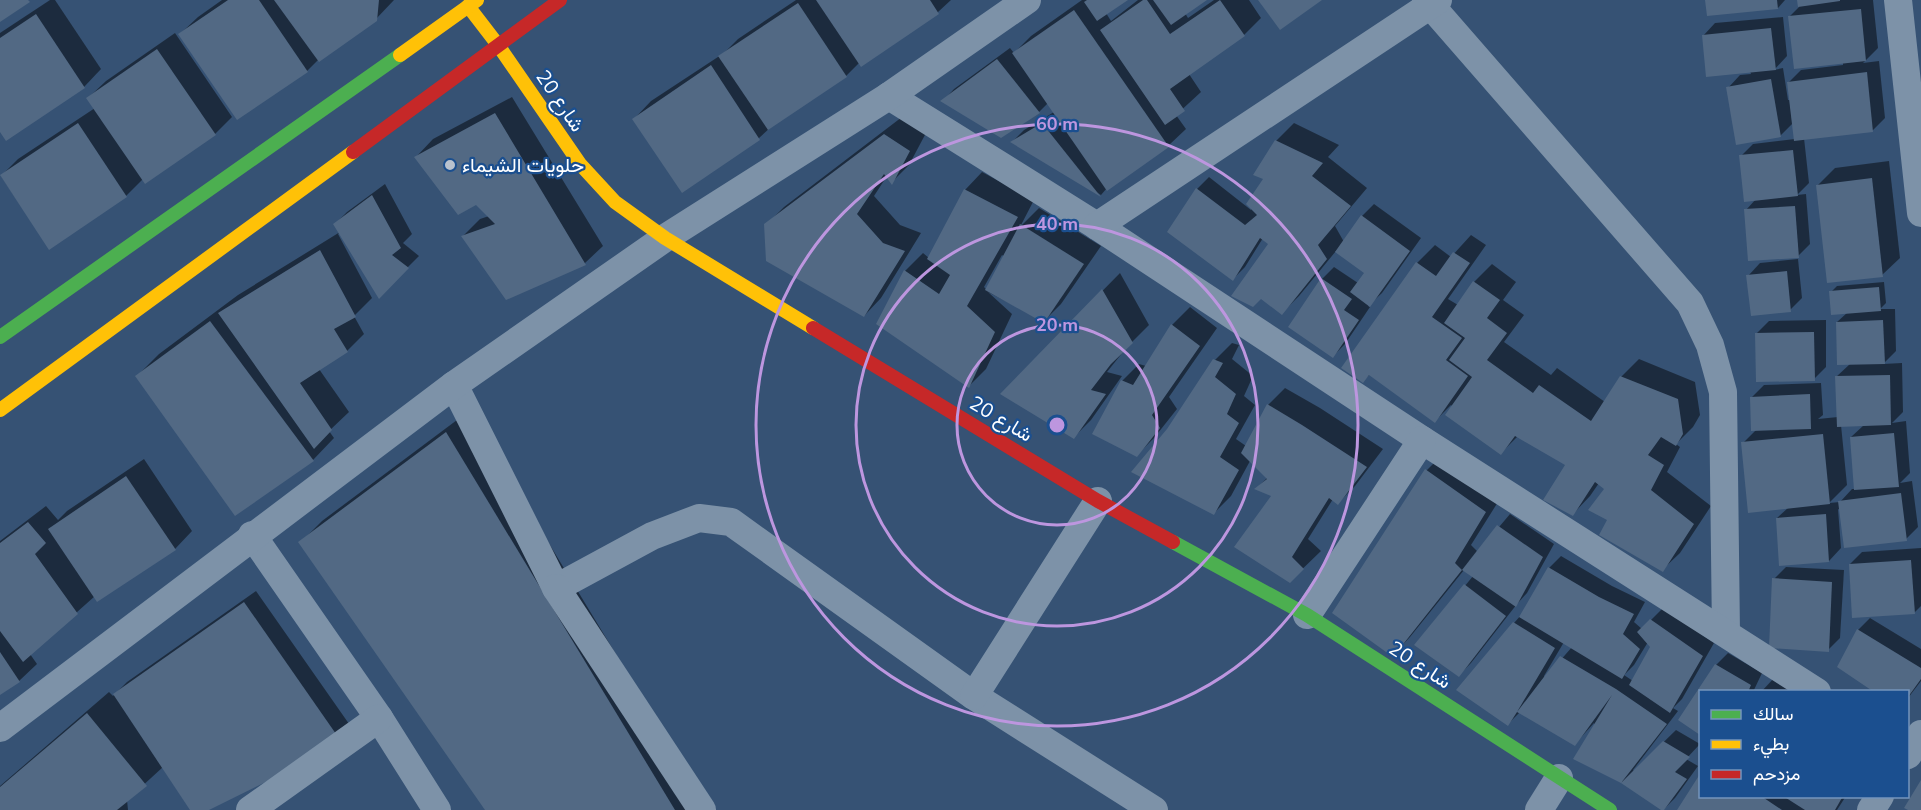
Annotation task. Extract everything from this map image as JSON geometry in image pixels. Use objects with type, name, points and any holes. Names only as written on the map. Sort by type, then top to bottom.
[{"type":"street","points":[[0,410],[560,0]]},
{"type":"street","points":[[0,728],[454,385],[665,238],[890,96],[1027,0]]},
{"type":"street","points":[[1898,0],[1921,213]]},
{"type":"street","points":[[0,337],[470,2]]},
{"type":"street","name":"شارع 20","points":[[470,2],[580,164],[615,202],[665,238],[1098,501],[1307,615],[1610,810]]},
{"type":"street","points":[[1096,226],[1432,2],[1690,303],[1710,345],[1723,392],[1726,633]]},
{"type":"street","points":[[890,96],[1096,226],[1422,440],[1814,690]]},
{"type":"street","points":[[454,385],[556,588],[702,810]]},
{"type":"street","points":[[1307,615],[1422,440]]},
{"type":"street","points":[[974,696],[1098,501]]},
{"type":"street","points":[[556,588],[652,536],[699,518],[731,522],[974,696],[1154,810]]},
{"type":"street","points":[[252,536],[379,718],[437,810]]},
{"type":"street","points":[[250,810],[379,718]]},
{"type":"street","points":[[1539,810],[1559,778]]},
{"type":"building","points":[[0,0],[28,0],[30,2],[0,22]]},
{"type":"building","points":[[228,0],[259,0],[308,72],[237,120],[178,34]]},
{"type":"building","points":[[274,0],[379,0],[377,21],[319,62]]},
{"type":"building","points":[[816,0],[930,0],[939,14],[861,67]]},
{"type":"building","points":[[1087,0],[1128,0],[1097,21],[1084,2]]},
{"type":"building","points":[[1143,0],[1147,0],[1170,34],[1220,0],[1245,36],[1170,89],[1185,111],[1165,125],[1100,30]]},
{"type":"building","points":[[1153,0],[1207,0],[1171,25]]},
{"type":"building","points":[[1258,0],[1322,0],[1280,30]]},
{"type":"building","points":[[1705,0],[1777,0],[1778,9],[1707,16]]},
{"type":"building","points":[[1797,0],[1840,0],[1840,1],[1798,7]]},
{"type":"building","points":[[798,3],[847,77],[768,130],[718,56]]},
{"type":"building","points":[[1861,9],[1866,61],[1794,69],[1788,16]]},
{"type":"building","points":[[1074,10],[1169,147],[1107,191],[1012,53]]},
{"type":"building","points":[[36,14],[85,88],[6,141],[0,132],[0,38]]},
{"type":"building","points":[[1771,28],[1776,70],[1706,77],[1702,35]]},
{"type":"building","points":[[157,49],[216,135],[145,184],[86,98]]},
{"type":"building","points":[[997,59],[1040,113],[1001,138],[940,101]]},
{"type":"building","points":[[711,65],[760,140],[682,193],[632,119]]},
{"type":"building","points":[[1867,72],[1873,132],[1794,141],[1787,82]]},
{"type":"building","points":[[1771,79],[1781,137],[1736,145],[1726,87]]},
{"type":"building","points":[[495,113],[586,265],[506,300],[461,236],[495,224],[476,205],[458,215],[414,157]]},
{"type":"building","points":[[78,123],[127,197],[49,250],[0,175]]},
{"type":"building","points":[[1042,123],[1101,197],[1010,142]]},
{"type":"building","points":[[884,134],[910,151],[892,185],[884,174],[857,214],[883,243],[905,251],[864,317],[766,261],[764,224]]},
{"type":"building","points":[[1275,140],[1323,163],[1312,176],[1351,206],[1318,245],[1327,259],[1282,315],[1261,299],[1253,307],[1231,296],[1268,244],[1260,238],[1233,281],[1167,232],[1196,188],[1245,225],[1257,215],[1246,204],[1263,179],[1253,175]]},
{"type":"building","points":[[1793,150],[1798,196],[1744,202],[1739,155]]},
{"type":"building","points":[[1872,178],[1883,277],[1827,283],[1816,185]]},
{"type":"building","points":[[964,189],[1018,217],[967,306],[995,332],[969,388],[876,324],[904,270],[939,294],[950,275],[927,259]]},
{"type":"building","points":[[372,195],[401,248],[392,255],[409,268],[379,299],[333,224]]},
{"type":"building","points":[[1795,206],[1799,258],[1748,261],[1744,209]]},
{"type":"building","points":[[1361,215],[1410,251],[1370,307],[1350,292],[1364,273],[1335,252]]},
{"type":"building","points":[[1020,224],[1084,264],[1044,323],[985,290]]},
{"type":"building","points":[[320,250],[356,317],[334,329],[348,352],[300,383],[332,430],[314,449],[218,313]]},
{"type":"building","points":[[1453,252],[1470,263],[1432,317],[1462,338],[1446,360],[1468,376],[1435,423],[1369,375],[1363,383],[1341,368],[1416,262],[1436,276]]},
{"type":"building","points":[[1787,271],[1791,312],[1751,316],[1746,275]]},
{"type":"building","points":[[1321,278],[1352,299],[1344,310],[1359,320],[1333,358],[1288,327]]},
{"type":"building","points":[[1473,281],[1500,300],[1487,318],[1507,333],[1487,360],[1533,393],[1539,385],[1591,421],[1620,376],[1678,399],[1683,434],[1676,446],[1661,437],[1648,455],[1664,465],[1651,490],[1694,524],[1663,572],[1599,535],[1607,520],[1588,510],[1604,489],[1595,482],[1573,516],[1543,500],[1565,465],[1515,436],[1501,455],[1445,415],[1472,377],[1449,360],[1465,338],[1444,323]]},
{"type":"building","points":[[1879,287],[1881,311],[1831,315],[1829,291]]},
{"type":"building","points":[[1102,289],[1133,343],[1111,364],[1091,390],[1106,394],[1074,439],[1000,394]]},
{"type":"building","points":[[1883,320],[1885,364],[1837,365],[1836,322]]},
{"type":"building","points":[[210,321],[314,461],[235,516],[135,376]]},
{"type":"building","points":[[1171,324],[1200,346],[1152,415],[1160,428],[1137,457],[1092,434],[1121,380],[1133,385]]},
{"type":"building","points":[[1814,332],[1815,381],[1756,382],[1755,333]]},
{"type":"building","points":[[1213,359],[1223,363],[1215,377],[1236,394],[1227,414],[1239,423],[1220,457],[1239,470],[1214,515],[1131,472],[1167,429]]},
{"type":"building","points":[[1890,375],[1891,425],[1837,427],[1835,376]]},
{"type":"building","points":[[1810,394],[1811,429],[1751,431],[1750,397]]},
{"type":"building","points":[[1267,404],[1367,467],[1338,505],[1329,498],[1292,557],[1304,569],[1290,583],[1234,547],[1271,496],[1254,489],[1267,479],[1241,453]]},
{"type":"building","points":[[446,432],[675,810],[485,810],[298,542]]},
{"type":"building","points":[[1894,433],[1899,487],[1854,490],[1850,437]]},
{"type":"building","points":[[1823,434],[1830,504],[1748,513],[1741,442]]},
{"type":"building","points":[[1425,469],[1486,512],[1455,563],[1462,570],[1393,657],[1332,613]]},
{"type":"building","points":[[126,476],[176,550],[97,602],[48,529]]},
{"type":"building","points":[[1901,493],[1907,541],[1844,548],[1838,501]]},
{"type":"building","points":[[1826,514],[1829,562],[1779,566],[1776,518]]},
{"type":"building","points":[[28,522],[46,543],[35,554],[78,614],[23,662],[0,631],[0,543]]},
{"type":"building","points":[[1497,525],[1543,557],[1516,607],[1462,570]]},
{"type":"building","points":[[1911,560],[1915,614],[1852,618],[1849,564]]},
{"type":"building","points":[[1548,567],[1599,597],[1634,614],[1623,634],[1640,649],[1622,679],[1519,617]]},
{"type":"building","points":[[1772,578],[1832,582],[1829,652],[1769,648]]},
{"type":"building","points":[[1464,584],[1506,616],[1459,677],[1414,645]]},
{"type":"building","points":[[244,602],[343,744],[209,810],[190,810],[113,694]]},
{"type":"building","points":[[1650,619],[1703,656],[1670,713],[1629,685],[1650,647],[1637,632]]},
{"type":"building","points":[[1513,622],[1555,648],[1508,726],[1456,690]]},
{"type":"building","points":[[1857,629],[1921,668],[1921,679],[1909,696],[1909,690],[1871,690],[1837,667]]},
{"type":"building","points":[[0,652],[20,682],[0,695]]},
{"type":"building","points":[[1560,656],[1616,689],[1667,724],[1621,783],[1573,759],[1612,695],[1575,746],[1517,712]]},
{"type":"building","points":[[1715,664],[1751,685],[1749,690],[1699,690],[1699,734],[1678,720]]},
{"type":"building","points":[[87,713],[147,786],[117,810],[0,810],[0,787]]},
{"type":"building","points":[[1663,741],[1690,757],[1675,772],[1687,779],[1664,810],[1621,783]]},
{"type":"building","points":[[1699,776],[1699,798],[1764,798],[1782,810],[1677,810]]},
{"type":"building","points":[[1921,780],[1921,810],[1904,808]]},
{"type":"building","points":[[1786,798],[1842,798],[1835,810],[1805,810]]},
{"type":"traffic: fast","points":[[0,337],[400,55]]},
{"type":"traffic: fast","points":[[1173,542],[1307,615],[1610,810]]},
{"type":"traffic: slow","points":[[400,55],[477,0]]},
{"type":"traffic: slow","points":[[468,6],[498,45],[580,164],[615,202],[665,238],[813,328]]},
{"type":"traffic: slow","points":[[0,410],[353,152]]},
{"type":"traffic: jam","points":[[353,152],[560,0]]},
{"type":"traffic: jam","points":[[813,328],[1098,501],[1173,542]]},
{"type":"place","name":"حلويات الشيماء","points":[[450,165]]}]
